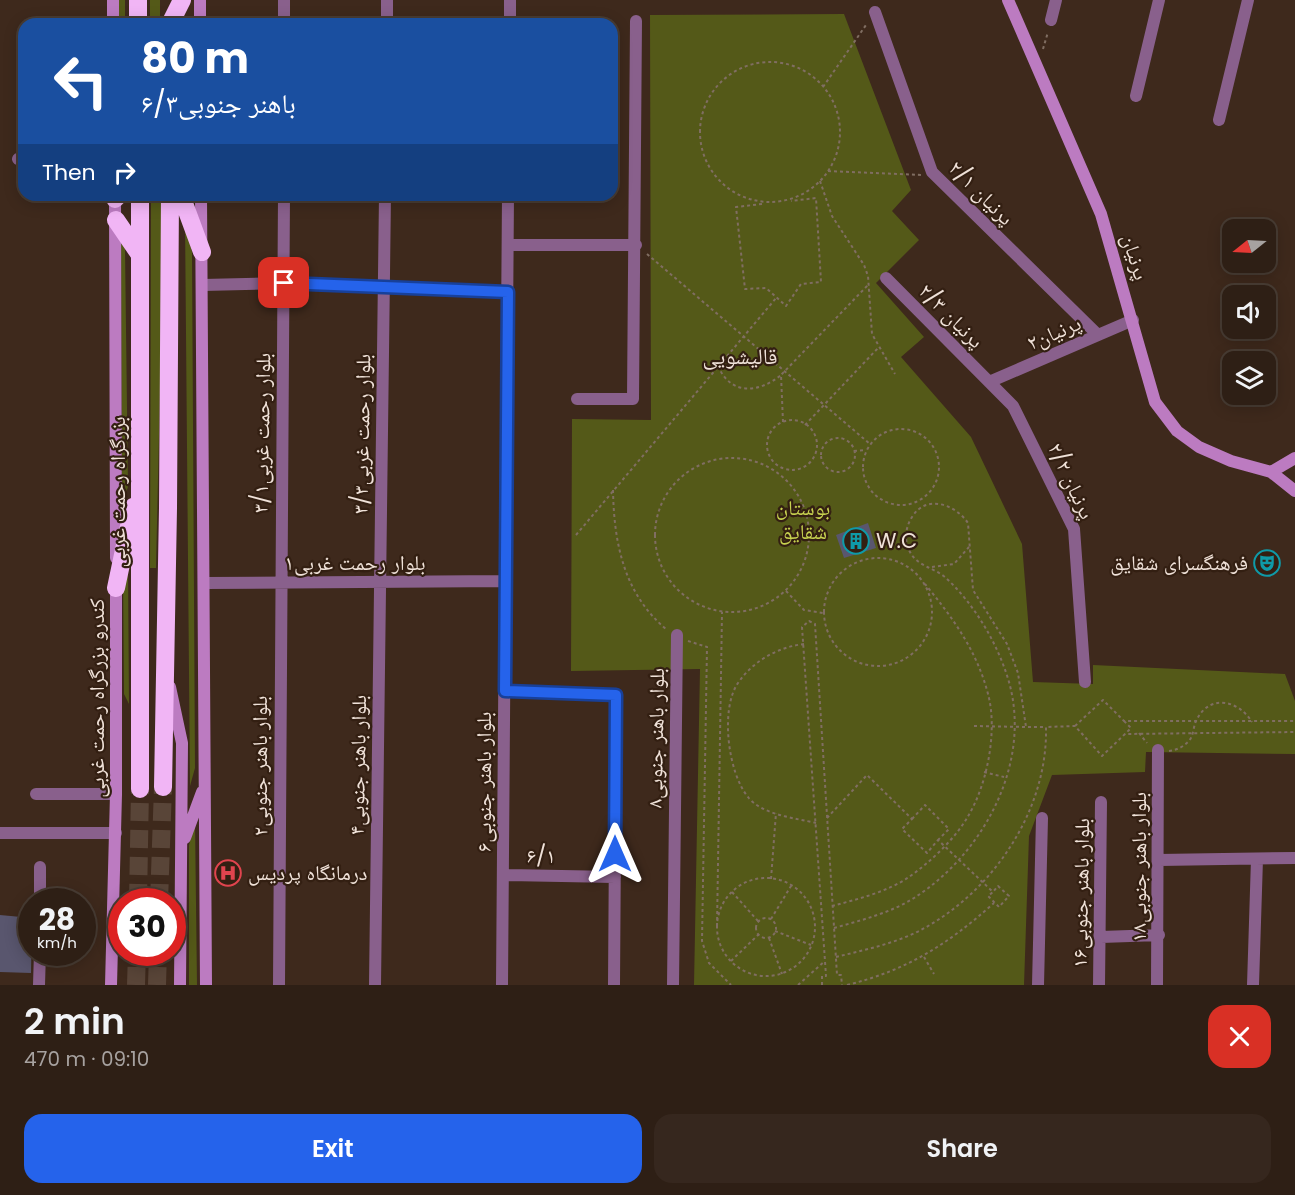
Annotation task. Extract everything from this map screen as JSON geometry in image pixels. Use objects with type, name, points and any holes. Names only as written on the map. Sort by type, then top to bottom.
[{"type":"highway","points":[[138,0],[138,18]]},
{"type":"highway","points":[[170,0],[170,18]]},
{"type":"highway","points":[[173,18],[182,0]]},
{"type":"highway","name":"بزرگراه رحمت غربی","points":[[140,201],[140,789]]},
{"type":"highway","points":[[162,787],[170,201]]},
{"type":"highway","points":[[183,201],[202,252]]},
{"type":"highway","points":[[116,220],[140,255]]},
{"type":"highway","points":[[116,588],[141,470]]},
{"type":"main road","points":[[113,0],[113,18]]},
{"type":"main road","points":[[200,0],[200,18]]},
{"type":"main road","name":"پرنیان","points":[[1008,0],[1091,188],[1133,320],[1155,402],[1177,431],[1199,447],[1231,461],[1271,472]]},
{"type":"main road","name":"کندرو بزرگراه رحمت غربی","points":[[111,985],[116,833],[116,201]]},
{"type":"main road","points":[[201,201],[206,985]]},
{"type":"main road","points":[[1295,458],[1271,472],[1295,490]]},
{"type":"main road","points":[[164,659],[182,743],[180,985]]},
{"type":"main road","points":[[182,848],[205,784]]},
{"type":"street","points":[[284,18],[285,0]]},
{"type":"street","points":[[387,0],[387,18]]},
{"type":"street","points":[[510,0],[510,18]]},
{"type":"street","points":[[1051,20],[1056,0]]},
{"type":"street","points":[[1136,96],[1159,0]]},
{"type":"street","points":[[1219,120],[1248,0]]},
{"type":"street","name":"پرنیان ۲/۱","points":[[875,12],[935,175],[1098,335]]},
{"type":"street","points":[[578,399],[633,399],[636,21]]},
{"type":"street","name":"بلوار رحمت غربی۳/۱","points":[[280,583],[284,201]]},
{"type":"street","name":"بلوار رحمت غربی۳/۳","points":[[379,582],[385,201]]},
{"type":"street","name":"بلوار باهنر جنوبی۶","points":[[502,985],[508,201]]},
{"type":"street","points":[[508,245],[636,245]]},
{"type":"street","name":"پرنیان ۲/۳","points":[[886,278],[990,382]]},
{"type":"street","points":[[203,285],[284,283],[508,292]]},
{"type":"street","name":"پرنیان۲","points":[[990,382],[1133,320]]},
{"type":"street","name":"پرنیان ۲/۲","points":[[990,382],[1013,406],[1074,530],[1085,682]]},
{"type":"street","name":"بلوار رحمت غربی۱","points":[[205,583],[505,581]]},
{"type":"street","name":"بلوار باهنر جنوبی۴","points":[[375,985],[379,582]]},
{"type":"street","name":"بلوار باهنر جنوبی۲","points":[[279,985],[280,583]]},
{"type":"street","name":"۸بلوار باهنر جنوبی","points":[[673,985],[677,635]]},
{"type":"street","points":[[505,691],[616,695],[614,985]]},
{"type":"street","name":"۱۸بلوار باهنر جنوبی","points":[[1157,985],[1158,750]]},
{"type":"street","points":[[36,794],[116,794]]},
{"type":"street","name":"بلوار باهنر جنوبی۱۶","points":[[1099,985],[1101,802]]},
{"type":"street","points":[[1038,985],[1042,818]]},
{"type":"street","points":[[0,833],[116,833]]},
{"type":"street","points":[[1159,860],[1295,858]]},
{"type":"street","points":[[1253,985],[1257,859]]},
{"type":"street","points":[[40,867],[40,888]]},
{"type":"street","name":"۶/۱","points":[[503,875],[615,877]]},
{"type":"street","points":[[1101,937],[1159,935]]},
{"type":"street","points":[[39,985],[40,966]]},
{"type":"path","points":[[823,87],[875,12]]},
{"type":"path","points":[[1038,69],[1051,20]]},
{"type":"path","points":[[765,204],[743,198],[723,186],[708,167],[700,145],[700,121],[707,98],[722,80],[742,67],[765,61],[789,64],[810,74],[823,87],[837,111],[840,133],[836,156],[828,171],[808,192],[788,202]]},
{"type":"path","points":[[828,171],[935,175]]},
{"type":"path","points":[[820,181],[832,216],[864,265],[872,334],[895,374]]},
{"type":"path","points":[[816,198],[821,282],[801,284],[786,306],[766,288],[745,289],[736,207],[765,204],[816,198]]},
{"type":"path","points":[[636,245],[870,444]]},
{"type":"path","points":[[718,365],[726,380],[743,390],[758,389],[781,375],[868,285]]},
{"type":"path","points":[[576,535],[777,297]]},
{"type":"path","points":[[805,425],[879,347]]},
{"type":"path","points":[[781,375],[783,422]]},
{"type":"path","points":[[793,420],[805,425],[816,440],[816,450],[810,462],[796,470],[779,467],[769,454],[768,438],[772,430],[783,422],[793,420]]},
{"type":"path","points":[[904,428],[927,438],[935,447],[940,472],[936,484],[921,500],[906,505],[893,505],[881,500],[871,491],[863,468],[870,444],[880,435],[904,428]]},
{"type":"path","points":[[836,438],[846,441],[854,451],[851,465],[837,472],[823,463],[822,451],[826,442],[836,438]]},
{"type":"path","points":[[816,450],[822,451]]},
{"type":"path","points":[[854,451],[867,450]]},
{"type":"path","points":[[732,457],[758,461],[780,474],[797,492],[808,516],[810,542],[804,567],[786,591],[769,604],[745,612],[722,612],[695,603],[675,587],[659,557],[655,541],[657,515],[673,486],[685,473],[707,461],[732,457]]},
{"type":"path","points":[[768,467],[773,462]]},
{"type":"path","points":[[921,500],[924,506]]},
{"type":"path","points":[[834,928],[898,906],[937,881],[959,860],[984,828],[999,802],[1005,777],[1014,727],[1009,684],[994,645],[973,608],[945,577],[914,558],[909,551],[905,536],[910,520],[924,506],[944,504],[961,514],[968,523],[973,590],[994,621],[1018,673],[1026,727]]},
{"type":"path","points":[[929,567],[954,564],[967,552],[970,544]]},
{"type":"path","points":[[832,906],[872,895],[908,878],[944,845],[967,819],[984,772],[991,726],[989,695],[971,649],[955,621],[925,584],[913,570],[898,561],[880,557],[862,559],[845,568],[833,581],[825,597],[824,613],[828,633],[837,648],[851,659],[867,666],[885,666],[909,656],[927,636],[932,619],[931,602],[925,584]]},
{"type":"path","points":[[786,591],[800,608],[824,613]]},
{"type":"path","points":[[809,611],[809,621],[802,627],[826,976],[822,976],[822,985]]},
{"type":"path","points":[[717,926],[720,911],[732,892],[753,880],[771,879],[791,886],[808,902],[814,926],[811,945],[800,963],[782,974],[770,976],[753,975],[731,961],[719,941],[717,926],[722,612]]},
{"type":"path","points":[[809,621],[815,624],[837,975],[840,975],[842,985]]},
{"type":"path","points":[[804,644],[775,651],[748,671],[736,684],[731,702],[728,738],[731,762],[748,798],[759,807],[816,823]]},
{"type":"path","points":[[974,726],[1076,726],[1103,700],[1131,728],[1102,756],[1076,726]]},
{"type":"path","points":[[1139,734],[1158,750],[1171,751],[1180,748],[1193,733],[1196,722],[1204,710],[1223,702],[1236,705],[1252,722]]},
{"type":"path","points":[[1124,721],[1295,721]]},
{"type":"path","points":[[836,957],[893,942],[919,931],[967,900],[983,883],[1015,840],[1028,814],[1040,781],[1046,727]]},
{"type":"path","points":[[1125,734],[1295,732]]},
{"type":"path","points":[[984,772],[1005,777]]},
{"type":"path","points":[[827,818],[867,775],[912,819]]},
{"type":"path","points":[[925,805],[949,829],[927,853],[902,829],[912,819],[925,805]]},
{"type":"path","points":[[771,879],[776,813]]},
{"type":"path","points":[[938,840],[993,892]]},
{"type":"path","points":[[771,919],[791,886]]},
{"type":"path","points":[[998,886],[1009,896],[999,907],[988,896],[993,892],[998,886]]},
{"type":"path","points":[[732,892],[758,921]]},
{"type":"path","points":[[847,985],[880,976],[924,957],[964,929],[994,903]]},
{"type":"path","points":[[769,938],[758,935],[755,929],[758,921],[763,918],[771,919]]},
{"type":"path","points":[[769,938],[775,931],[771,919]]},
{"type":"path","points":[[814,926],[823,925]]},
{"type":"path","points":[[775,931],[811,945]]},
{"type":"path","points":[[731,961],[758,935]]},
{"type":"path","points":[[769,938],[782,974]]},
{"type":"path","points":[[924,957],[934,974]]},
{"type":"path","points":[[798,985],[825,961]]},
{"type":"green space","points":[[119,0],[125,0],[125,18],[119,18]]},
{"type":"green space","points":[[150,0],[160,0],[160,18],[150,18]]},
{"type":"green space","name":"بوستان شقایق","points":[[844,14],[911,190],[892,211],[919,240],[876,283],[924,337],[901,357],[971,437],[1022,544],[1033,682],[1093,684],[1093,665],[1285,674],[1295,701],[1295,754],[1146,752],[1145,772],[1052,775],[1029,836],[1024,985],[694,985],[700,669],[571,671],[572,419],[651,420],[650,15]]},
{"type":"green space","points":[[151,201],[161,201],[162,301],[156,568],[150,568]]},
{"type":"green space","points":[[185,220],[192,252],[195,768],[190,786]]},
{"type":"green space","points":[[121,238],[125,249],[128,487],[122,502]]},
{"type":"green space","points":[[128,565],[129,704],[124,694],[123,576]]},
{"type":"green space","points":[[195,821],[197,985],[189,985],[189,845]]},
{"type":"building","name":"W.C","points":[[868,523],[876,548],[844,558],[836,535]]},
{"type":"building","points":[[0,915],[18,917],[18,966],[31,966],[31,973],[0,972]]},
{"type":"tunnel","points":[[159,888],[163,787]]},
{"type":"tunnel","points":[[138,888],[140,789]]},
{"type":"tunnel","points":[[136,985],[137,966]]},
{"type":"tunnel","points":[[157,985],[158,966]]},
{"type":"place","name":"W.C","points":[[856,541]]},
{"type":"place","name":"فرهنگسرای شقایق","points":[[1267,563]]},
{"type":"place","name":"درمانگاه پردیس","points":[[228,873]]},
{"type":"district","name":"قالیشویی","points":[[740,356]]},
{"type":"route","points":[[284,283],[508,292],[505,691],[616,695],[615,854]]}]
